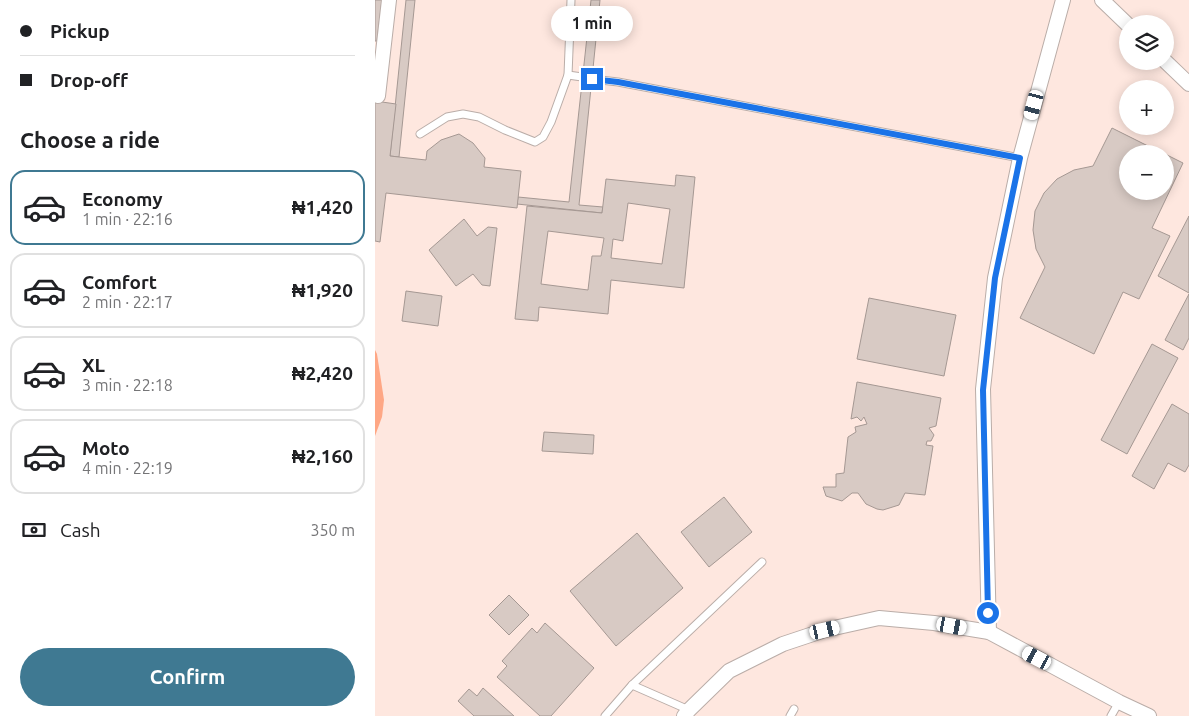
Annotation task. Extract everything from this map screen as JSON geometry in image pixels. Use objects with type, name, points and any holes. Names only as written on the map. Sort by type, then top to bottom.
[{"type":"street","points":[[381,96],[389,0]]},
{"type":"street","points":[[989,632],[983,390],[995,278],[1020,158],[1063,0]]},
{"type":"street","points":[[1103,0],[1119,16]]},
{"type":"street","points":[[1174,70],[1189,84]]},
{"type":"street","points":[[686,713],[729,671],[783,644],[825,630],[879,618],[934,623],[989,632],[1119,702],[1149,716]]},
{"type":"lane","points":[[420,134],[447,117],[463,114],[479,117],[535,142],[543,137],[551,122],[568,75],[571,0]]},
{"type":"lane","points":[[568,75],[583,77]]},
{"type":"lane","points":[[592,79],[1020,158]]},
{"type":"lane","points":[[605,716],[633,684],[762,562]]},
{"type":"lane","points":[[633,684],[686,713]]},
{"type":"lane","points":[[1111,716],[1119,702]]},
{"type":"shaded area","points":[[375,0],[1189,0],[1189,716],[375,716]]},
{"type":"shaded area","points":[[375,350],[384,400],[382,417],[375,436]]},
{"type":"building","points":[[375,0],[382,0],[377,41],[375,41]]},
{"type":"building","points":[[406,0],[415,0],[399,157],[390,156]]},
{"type":"building","points":[[591,0],[600,0],[579,205],[603,207],[602,213],[517,204],[518,197],[569,202]]},
{"type":"building","points":[[375,101],[396,104],[390,156],[426,160],[427,151],[441,140],[459,134],[473,143],[485,158],[484,167],[521,171],[517,208],[386,193],[380,242],[375,241]]},
{"type":"building","points":[[1112,128],[1119,132],[1119,135],[1126,135],[1146,145],[1119,145],[1119,200],[1165,200],[1152,228],[1170,236],[1139,299],[1123,292],[1094,354],[1020,318],[1045,267],[1036,249],[1033,230],[1035,211],[1044,193],[1057,179],[1074,170],[1093,166]]},
{"type":"building","points":[[1174,158],[1183,163],[1174,182]]},
{"type":"building","points":[[676,175],[695,177],[684,288],[611,280],[608,314],[539,307],[538,321],[515,319],[527,206],[602,213],[606,179],[675,186]],"holes":[[[628,203],[670,209],[662,264],[611,258],[613,239],[623,241]],[[548,231],[604,238],[601,256],[592,256],[588,290],[541,284]]]},
{"type":"building","points":[[1189,216],[1189,293],[1158,276]]},
{"type":"building","points":[[464,219],[477,236],[488,227],[497,228],[490,286],[482,285],[473,274],[456,286],[429,250]]},
{"type":"building","points":[[406,291],[442,296],[438,326],[402,321]]},
{"type":"building","points":[[1189,294],[1189,338],[1183,350],[1165,340]]},
{"type":"building","points":[[869,298],[956,315],[944,376],[857,359]]},
{"type":"building","points":[[1152,344],[1178,358],[1127,454],[1101,440]]},
{"type":"building","points":[[857,382],[941,398],[936,426],[929,428],[934,435],[931,441],[927,441],[926,445],[933,446],[925,495],[905,493],[899,505],[883,510],[866,504],[858,493],[852,493],[842,501],[826,496],[823,487],[836,487],[836,474],[844,473],[848,437],[856,432],[855,427],[867,424],[864,417],[861,421],[857,417],[851,419]]},
{"type":"building","points":[[1172,404],[1189,414],[1189,465],[1185,472],[1168,463],[1154,489],[1132,476]]},
{"type":"building","points":[[544,432],[594,435],[593,454],[542,451]]},
{"type":"building","points":[[724,497],[752,532],[709,567],[681,532]]},
{"type":"building","points":[[637,533],[683,588],[616,646],[570,591]]},
{"type":"building","points":[[509,595],[529,615],[509,635],[489,615]]},
{"type":"building","points":[[545,623],[594,668],[551,716],[540,716],[497,677],[507,666],[502,661],[532,628],[537,633]]},
{"type":"building","points":[[483,688],[514,716],[474,716],[458,701],[469,689],[477,696]]},
{"type":"route","points":[[592,79],[618,82],[1020,158],[995,278],[983,390],[988,613]]}]
